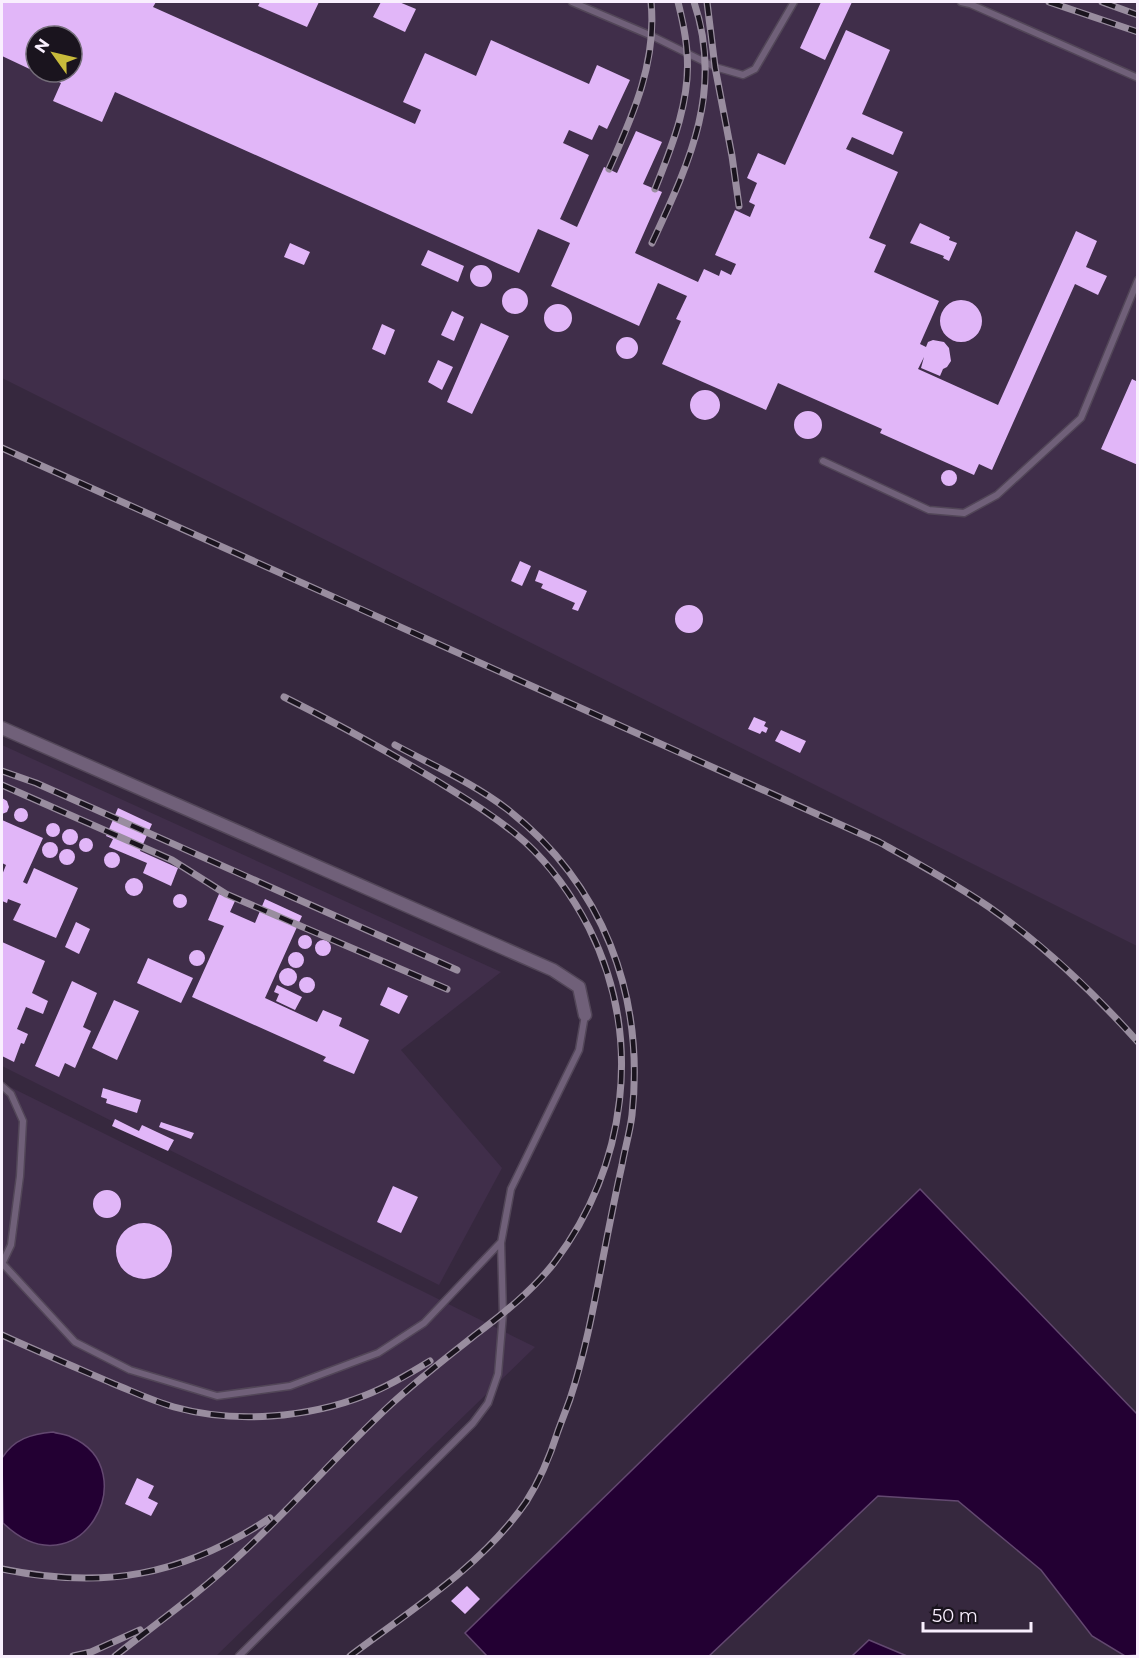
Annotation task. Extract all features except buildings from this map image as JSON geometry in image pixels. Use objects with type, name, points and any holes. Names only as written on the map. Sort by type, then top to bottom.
[{"type":"street","points":[[2,728],[553,970],[579,987],[585,1015]]},
{"type":"lane","points":[[572,2],[652,36],[715,67],[743,75],[755,69],[794,2]]},
{"type":"lane","points":[[961,2],[1137,78]]},
{"type":"lane","points":[[823,461],[929,510],[964,513],[997,495],[1081,418],[1137,280]]},
{"type":"lane","points":[[239,1656],[474,1423],[488,1403],[498,1374],[503,1314],[501,1243],[511,1189],[579,1050],[585,1015]]},
{"type":"lane","points":[[2,1086],[11,1094],[23,1121],[20,1176],[11,1245],[2,1263],[75,1342],[130,1370],[217,1396],[290,1386],[378,1353],[424,1323],[501,1243]]},
{"type":"shaded area","points":[[2,2],[1137,2],[1137,946],[2,378]]},
{"type":"shaded area","points":[[2,745],[501,972],[401,1050],[502,1168],[439,1285],[2,1066]]},
{"type":"shaded area","points":[[2,1083],[535,1347],[216,1656],[2,1656]]},
{"type":"shaded area","points":[[920,1189],[1137,1414],[1137,1655],[1125,1656],[1092,1636],[1041,1570],[958,1501],[878,1496],[709,1656],[487,1656],[465,1633]]},
{"type":"shaded area","points":[[53,1432],[71,1437],[93,1453],[103,1475],[103,1498],[94,1520],[78,1537],[56,1545],[31,1542],[3,1523],[2,1458],[18,1442],[37,1434]]},
{"type":"shaded area","points":[[869,1640],[907,1656],[852,1656]]},
{"type":"railway","points":[[609,169],[627,129],[647,67],[652,24],[651,2]]},
{"type":"railway","points":[[655,189],[679,122],[686,88],[686,46],[678,2]]},
{"type":"railway","points":[[652,243],[689,155],[704,96],[705,66],[702,35],[694,2]]},
{"type":"railway","points":[[707,2],[715,67],[739,206]]},
{"type":"railway","points":[[1049,2],[1138,32]]},
{"type":"railway","points":[[1102,2],[1138,15]]},
{"type":"railway","points":[[2,448],[879,842],[935,873],[1010,922],[1068,970],[1138,1042]]},
{"type":"railway","points":[[115,1656],[225,1569],[387,1408],[527,1293],[554,1263],[579,1225],[598,1185],[612,1143],[619,1100],[621,1057],[617,1013],[606,970],[589,928],[569,893],[535,851],[471,802],[380,748],[284,697]]},
{"type":"railway","points":[[350,1656],[444,1586],[489,1547],[526,1502],[540,1476],[570,1399],[585,1347],[632,1115],[634,1070],[631,1027],[623,985],[610,945],[592,907],[569,872],[540,839],[507,809],[466,783],[395,745]]},
{"type":"railway","points":[[2,771],[36,783],[457,970]]},
{"type":"railway","points":[[2,785],[172,860],[226,894],[447,989]]},
{"type":"railway","points":[[2,1335],[159,1402],[222,1416],[271,1416],[344,1403],[399,1380],[430,1361]]},
{"type":"railway","points":[[2,1569],[75,1578],[141,1573],[173,1565],[205,1553],[237,1538],[270,1518]]},
{"type":"railway","points":[[73,1656],[91,1652],[140,1630]]}]
